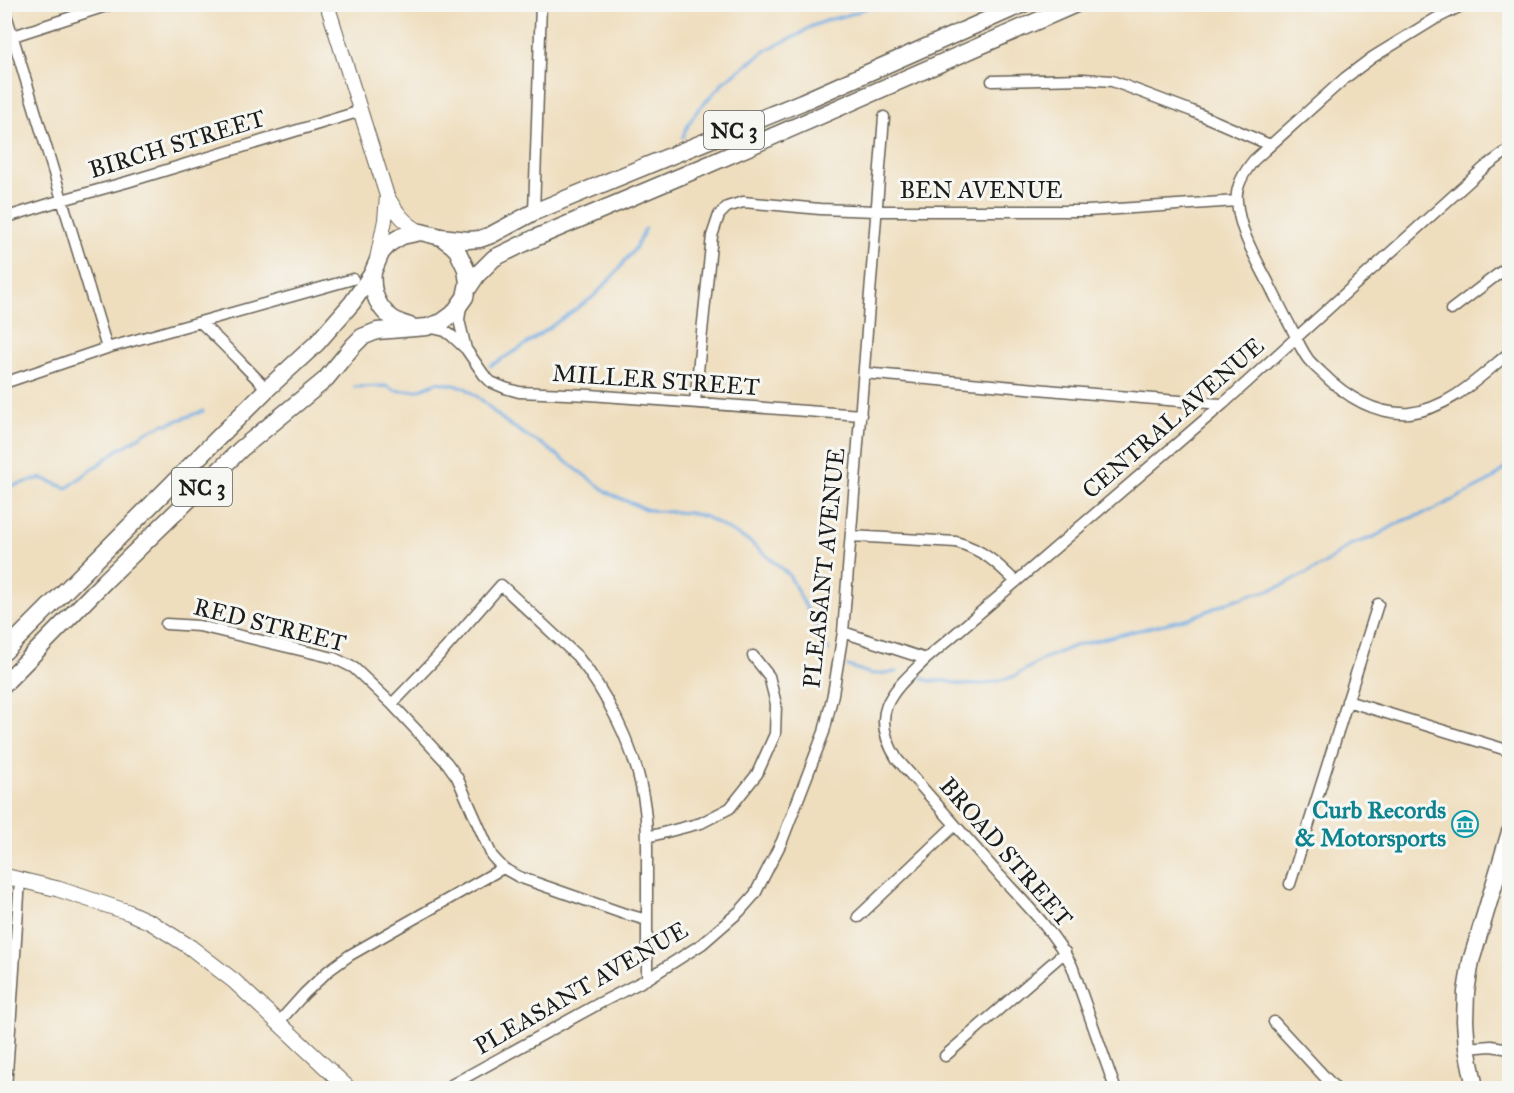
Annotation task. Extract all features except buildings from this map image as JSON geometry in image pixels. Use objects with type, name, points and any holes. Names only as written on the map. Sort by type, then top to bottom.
[{"type":"main road","name":"NC 3","points":[[441,237],[468,240],[486,237],[534,212],[802,102],[1023,4]]},
{"type":"main road","points":[[464,296],[467,276],[464,262],[452,245],[441,237],[421,232],[408,234],[396,239],[385,248],[376,262],[372,280],[374,294],[386,314],[412,327],[423,327],[448,319],[458,309],[477,275],[494,258],[535,238],[1076,4]]},
{"type":"main road","name":"NC 3","points":[[4,652],[267,389],[336,324],[372,274],[376,262]]},
{"type":"main road","name":"NC 3","points":[[4,684],[241,448],[325,380],[362,337],[377,331],[423,327]]},
{"type":"main road","points":[[1475,1089],[1467,1048],[1466,992],[1471,960],[1509,832]]},
{"type":"main road","points":[[4,876],[69,892],[152,922],[190,946],[234,981],[348,1089]]},
{"type":"street","points":[[9,38],[112,4]]},
{"type":"street","points":[[327,4],[387,196],[398,214],[409,225],[421,232]]},
{"type":"street","points":[[534,212],[541,4]]},
{"type":"street","points":[[1465,4],[1435,19],[1373,57],[1345,78],[1254,160],[1246,170],[1237,190],[1237,201],[1242,226],[1251,249],[1308,359],[1334,385],[1355,400],[1389,412],[1426,410],[1441,404],[1462,390],[1509,352]]},
{"type":"street","points":[[4,8],[9,38],[62,200],[106,348]]},
{"type":"street","points":[[992,81],[1083,79],[1112,81],[1191,111],[1270,145]]},
{"type":"street","name":"BIRCH STREET","points":[[4,218],[361,111]]},
{"type":"street","name":"PLEASANT AVENUE","points":[[446,1089],[647,979],[702,944],[740,911],[754,894],[782,841],[824,732],[843,632],[884,117]]},
{"type":"street","name":"CENTRAL AVENUE","points":[[926,659],[1223,405],[1485,167],[1509,149]]},
{"type":"street","points":[[376,262],[385,220],[387,196]]},
{"type":"street","name":"BEN AVENUE","points":[[695,403],[712,236],[719,215],[727,207],[742,202],[876,211],[1088,211],[1237,201]]},
{"type":"street","points":[[1451,310],[1509,265]]},
{"type":"street","points":[[4,382],[106,348],[353,279]]},
{"type":"street","name":"MILLER STREET","points":[[464,296],[459,310],[459,320],[466,349]]},
{"type":"street","points":[[200,322],[267,389]]},
{"type":"street","name":"MILLER STREET","points":[[423,327],[449,333],[466,349],[486,378],[512,391],[861,415]]},
{"type":"street","points":[[864,373],[1223,405]]},
{"type":"street","points":[[851,536],[956,542],[972,546],[995,561],[1016,582]]},
{"type":"street","points":[[392,704],[445,649],[501,585],[562,641],[588,669],[617,721],[634,763],[642,791],[647,837],[647,979]]},
{"type":"street","points":[[1290,884],[1378,604]]},
{"type":"street","name":"RED STREET","points":[[166,624],[199,626],[334,658],[354,668],[392,704],[447,763],[457,777],[492,855],[503,868]]},
{"type":"street","points":[[843,632],[926,659]]},
{"type":"street","points":[[647,837],[701,823],[730,808],[757,774],[775,734],[776,704],[769,676],[753,656]]},
{"type":"street","name":"BROAD STREET","points":[[926,659],[897,688],[887,703],[884,720],[886,737],[892,751],[1042,922],[1065,952],[1115,1089]]},
{"type":"street","points":[[1347,701],[1509,751]]},
{"type":"street","points":[[858,917],[955,825]]},
{"type":"street","points":[[278,1023],[328,971],[350,955],[503,868],[519,877],[647,920]]},
{"type":"street","points":[[6,1089],[20,879]]},
{"type":"street","points":[[945,1056],[1065,952]]},
{"type":"street","points":[[1274,1022],[1335,1089]]},
{"type":"street","points":[[1467,1048],[1491,1046],[1509,1049]]},
{"type":"waterway","points":[[683,137],[694,115],[722,83],[768,49],[810,27],[882,4]]},
{"type":"waterway","points":[[490,366],[522,347],[593,297],[636,247],[645,229]]},
{"type":"waterway","points":[[354,387],[386,386],[402,391],[418,390],[438,382],[464,387],[506,422],[542,444],[610,494],[645,509],[690,513],[706,517],[750,542],[789,575],[829,651]]},
{"type":"waterway","points":[[4,488],[41,478],[67,488],[144,433],[203,411]]},
{"type":"waterway","points":[[922,678],[965,685],[985,684],[1013,677],[1045,658],[1077,645],[1193,617],[1236,599],[1279,587],[1323,565],[1350,545],[1374,537],[1402,521],[1431,511],[1486,483],[1510,464]]},
{"type":"waterway","points":[[848,666],[871,674],[897,672]]},
{"type":"place","name":"Curb Records & Motorsports","points":[[1465,824]]}]
